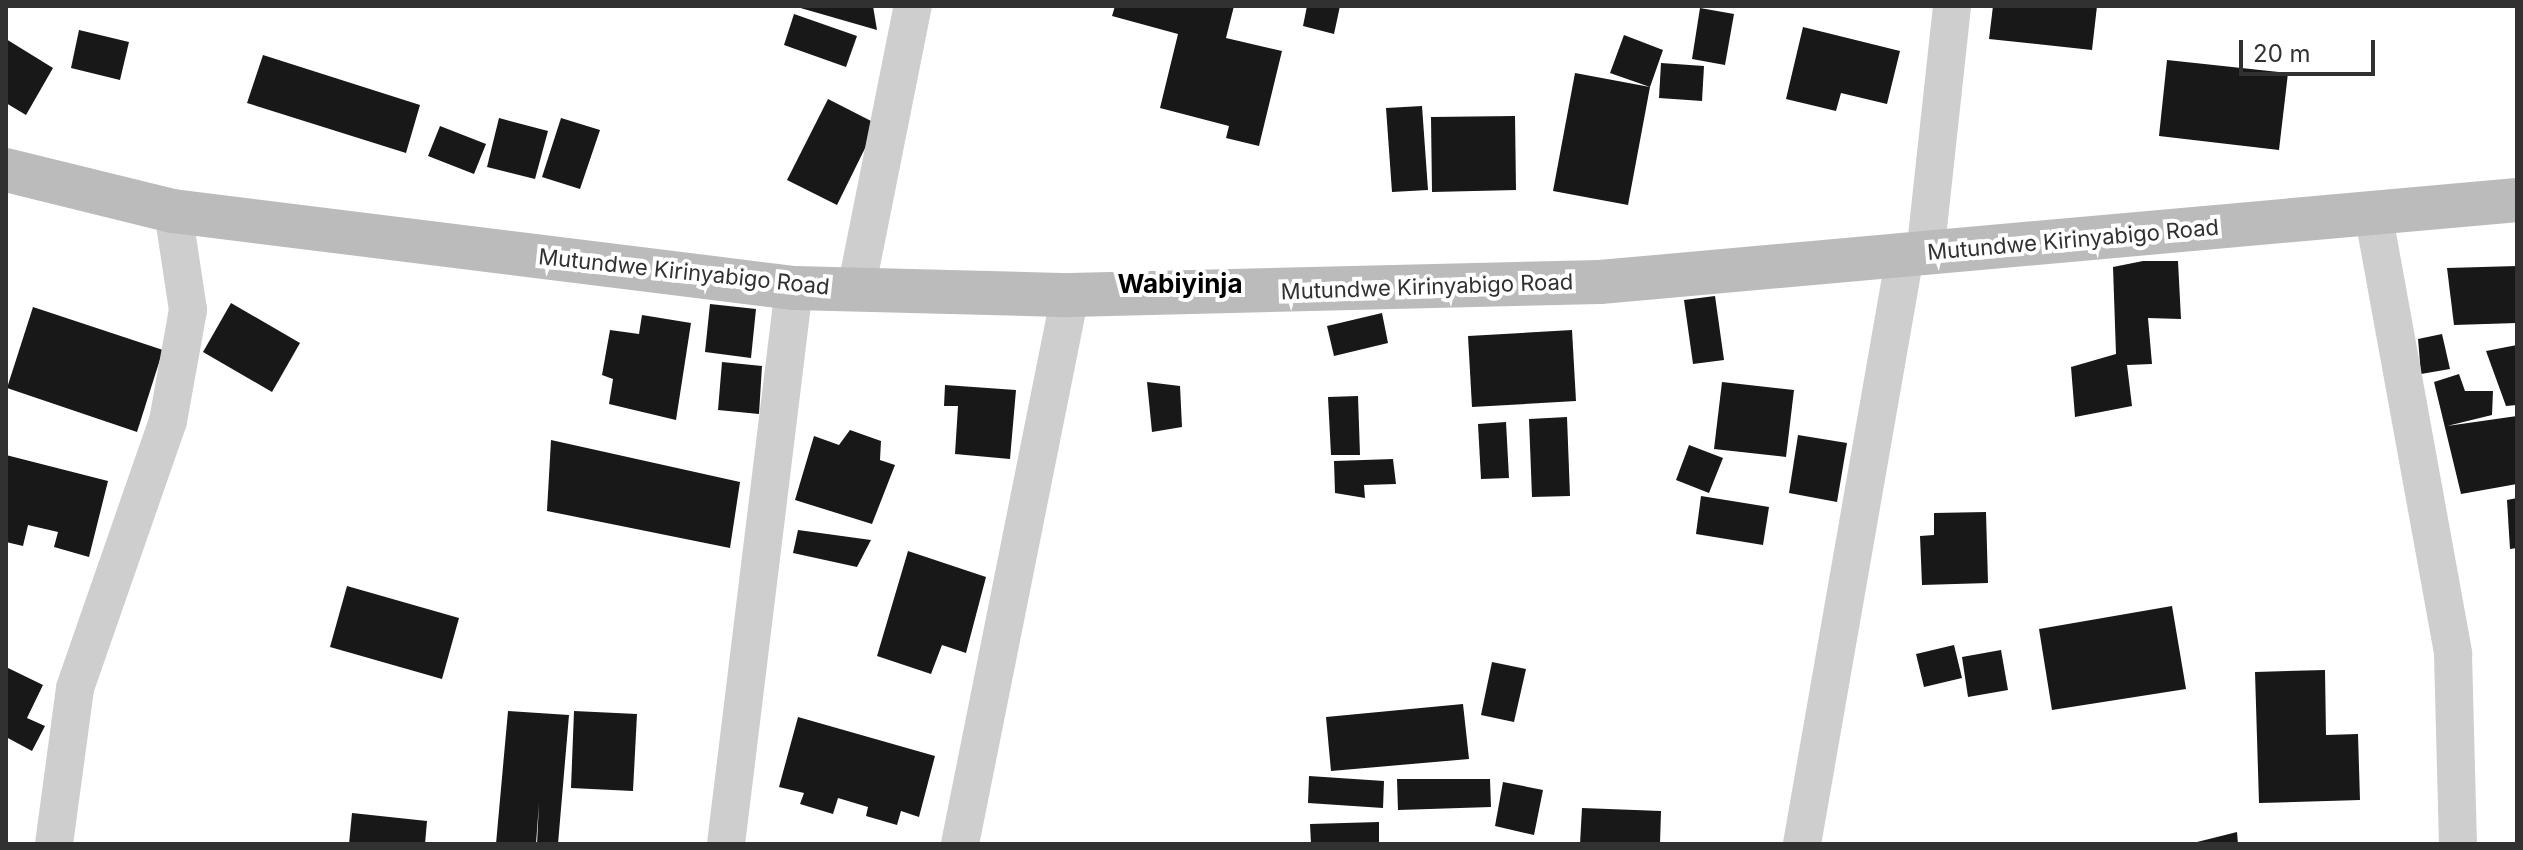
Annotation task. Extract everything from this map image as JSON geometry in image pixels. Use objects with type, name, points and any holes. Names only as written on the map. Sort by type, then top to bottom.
[{"type":"street","points":[[856,290],[913,6]]},
{"type":"street","points":[[1802,844],[1915,255],[1952,6]]},
{"type":"street","name":"Mutundwe Kirinyabigo Road","points":[[6,170],[173,211],[794,288],[1070,295],[1600,282],[2517,200]]},
{"type":"street","points":[[54,844],[75,688],[168,421],[188,310],[173,211]]},
{"type":"street","points":[[2373,212],[2453,654],[2458,844]]},
{"type":"street","points":[[726,844],[794,288]]},
{"type":"street","points":[[960,844],[1070,295]]},
{"type":"building","points":[[873,6],[877,30],[797,7]]},
{"type":"building","points":[[1115,6],[1234,6],[1226,38],[1282,51],[1259,146],[1226,138],[1229,126],[1160,108],[1178,34],[1112,16]]},
{"type":"building","points":[[1307,6],[1340,6],[1334,34],[1303,26]]},
{"type":"building","points":[[1993,6],[2097,6],[2092,50],[1989,39]]},
{"type":"building","points":[[1700,8],[1734,14],[1725,65],[1692,59]]},
{"type":"building","points":[[794,14],[857,36],[846,67],[784,45]]},
{"type":"building","points":[[1803,27],[1900,51],[1887,104],[1841,93],[1836,111],[1786,99]]},
{"type":"building","points":[[79,30],[129,42],[120,80],[71,68]]},
{"type":"building","points":[[1624,35],[1663,50],[1650,87],[1610,73]]},
{"type":"building","points":[[6,39],[53,68],[26,115],[6,103]]},
{"type":"building","points":[[263,55],[420,105],[406,153],[247,103]]},
{"type":"building","points":[[2167,60],[2288,73],[2279,150],[2159,136]]},
{"type":"building","points":[[1661,63],[1704,66],[1702,101],[1659,98]]},
{"type":"building","points":[[1575,73],[1650,87],[1628,205],[1553,191]]},
{"type":"building","points":[[828,99],[877,124],[837,205],[787,180]]},
{"type":"building","points":[[1422,106],[1428,190],[1392,192],[1386,108]]},
{"type":"building","points":[[1515,116],[1516,190],[1432,192],[1431,117]]},
{"type":"building","points":[[499,118],[548,131],[535,179],[487,167]]},
{"type":"building","points":[[561,118],[600,130],[580,189],[542,177]]},
{"type":"building","points":[[440,126],[486,144],[474,174],[428,156]]},
{"type":"building","points":[[2143,261],[2178,261],[2181,319],[2148,318],[2152,364],[2127,365],[2132,406],[2075,417],[2071,367],[2116,354],[2113,267]]},
{"type":"building","points":[[2517,266],[2517,323],[2454,325],[2447,268]]},
{"type":"building","points":[[1715,296],[1724,360],[1693,364],[1684,300]]},
{"type":"building","points":[[231,303],[300,343],[272,392],[203,352]]},
{"type":"building","points":[[710,304],[756,309],[751,358],[705,352]]},
{"type":"building","points":[[33,307],[163,350],[137,432],[7,388]]},
{"type":"building","points":[[1382,313],[1388,343],[1334,356],[1327,326]]},
{"type":"building","points":[[642,315],[691,323],[676,420],[609,404],[613,379],[602,375],[610,330],[639,334]]},
{"type":"building","points":[[1572,330],[1576,401],[1472,407],[1468,336]]},
{"type":"building","points":[[2442,334],[2450,369],[2421,374],[2418,339]]},
{"type":"building","points":[[2517,345],[2517,405],[2506,406],[2486,351]]},
{"type":"building","points":[[722,362],[762,366],[759,414],[718,410]]},
{"type":"building","points":[[2459,374],[2465,391],[2493,391],[2492,415],[2447,426],[2517,416],[2517,484],[2461,494],[2434,382]]},
{"type":"building","points":[[1147,382],[1180,386],[1182,427],[1152,432]]},
{"type":"building","points":[[1722,382],[1794,390],[1786,457],[1714,449]]},
{"type":"building","points":[[945,385],[1016,390],[1010,459],[955,454],[958,406],[944,406]]},
{"type":"building","points":[[1358,396],[1360,455],[1331,455],[1328,397]]},
{"type":"building","points":[[1567,417],[1570,496],[1532,497],[1529,419]]},
{"type":"building","points":[[1506,422],[1509,478],[1481,479],[1478,424]]},
{"type":"building","points":[[850,430],[881,441],[880,460],[895,465],[872,524],[795,500],[814,436],[839,445]]},
{"type":"building","points":[[1798,435],[1847,443],[1837,502],[1789,493]]},
{"type":"building","points":[[551,440],[740,482],[730,548],[547,511]]},
{"type":"building","points":[[1689,445],[1723,458],[1709,493],[1676,480]]},
{"type":"building","points":[[6,455],[108,481],[89,557],[54,547],[58,532],[28,525],[23,546],[6,542]]},
{"type":"building","points":[[1393,459],[1396,484],[1364,485],[1365,498],[1335,493],[1334,461]]},
{"type":"building","points":[[1701,496],[1769,507],[1763,545],[1696,534]]},
{"type":"building","points":[[2517,498],[2517,548],[2510,549],[2507,500]]},
{"type":"building","points":[[1986,512],[1988,583],[1922,585],[1920,536],[1934,535],[1934,513]]},
{"type":"building","points":[[798,530],[871,540],[857,567],[793,553]]},
{"type":"building","points":[[908,551],[986,577],[966,653],[942,645],[931,674],[877,656]]},
{"type":"building","points":[[347,586],[459,618],[442,679],[330,647]]},
{"type":"building","points":[[2172,606],[2186,689],[2052,710],[2039,629]]},
{"type":"building","points":[[1954,645],[1962,678],[1924,687],[1916,654]]},
{"type":"building","points":[[2001,650],[2008,690],[1968,697],[1962,657]]},
{"type":"building","points":[[1492,662],[1526,669],[1514,722],[1481,715]]},
{"type":"building","points":[[6,667],[43,685],[27,718],[45,726],[32,751],[6,737]]},
{"type":"building","points":[[2325,670],[2326,735],[2358,734],[2360,800],[2259,803],[2255,672]]},
{"type":"building","points":[[1463,704],[1469,759],[1331,771],[1326,717]]},
{"type":"building","points":[[508,711],[569,715],[558,844],[537,844],[539,803],[536,844],[496,844]]},
{"type":"building","points":[[574,711],[637,714],[633,791],[571,788]]},
{"type":"building","points":[[798,717],[935,756],[919,817],[901,811],[897,825],[866,816],[868,807],[838,798],[833,814],[800,804],[804,793],[779,787]]},
{"type":"building","points":[[1309,776],[1384,781],[1383,808],[1308,803]]},
{"type":"building","points":[[1397,779],[1490,779],[1491,807],[1398,810]]},
{"type":"building","points":[[1503,782],[1543,790],[1534,835],[1495,826]]},
{"type":"building","points":[[1582,808],[1661,811],[1660,844],[1580,844]]},
{"type":"building","points":[[352,813],[427,821],[425,844],[349,844]]},
{"type":"building","points":[[1379,822],[1379,844],[1311,844],[1310,824]]},
{"type":"building","points":[[2237,832],[2238,844],[2193,844],[2193,843]]},
{"type":"district","name":"Wabiyinja","points":[[1180,284]]}]
